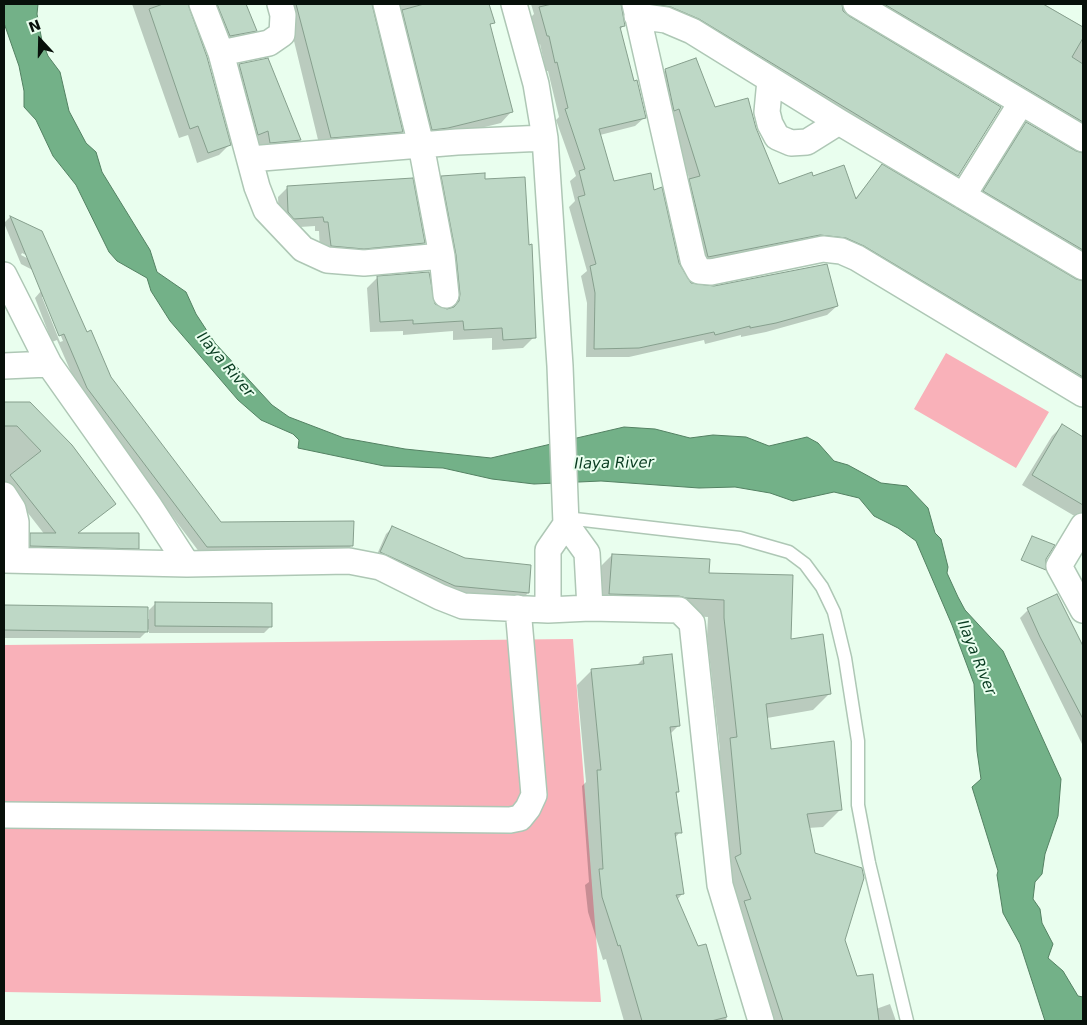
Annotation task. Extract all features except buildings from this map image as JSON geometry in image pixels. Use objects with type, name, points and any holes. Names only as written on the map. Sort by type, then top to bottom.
[{"type":"street","points":[[202,4],[221,52],[266,210],[303,249],[327,260],[364,263],[442,256]]},
{"type":"street","points":[[221,52],[269,43],[282,34],[284,15],[280,4]]},
{"type":"street","points":[[386,4],[421,145],[442,256],[446,295]]},
{"type":"street","points":[[514,4],[536,84],[545,138],[560,366],[566,517],[586,553],[590,608]]},
{"type":"street","points":[[856,4],[1083,139]]},
{"type":"street","points":[[636,10],[692,31],[839,122],[1083,267]]},
{"type":"street","points":[[636,10],[693,260],[699,270],[711,272],[824,249],[841,250],[1083,394]]},
{"type":"street","points":[[770,80],[767,112],[770,124],[777,137],[791,143],[807,142],[839,122]]},
{"type":"street","points":[[963,196],[1021,103]]},
{"type":"street","points":[[250,159],[421,145],[545,138]]},
{"type":"street","points":[[4,275],[49,364],[150,507],[187,564]]},
{"type":"street","points":[[4,366],[49,364]]},
{"type":"street","points":[[4,495],[13,509],[16,522],[10,560],[187,564],[349,561],[380,567],[440,597],[463,606],[548,610],[590,608],[680,610],[692,623],[710,790],[713,839],[720,885],[761,1021]]},
{"type":"street","points":[[548,610],[548,550],[566,517]]},
{"type":"street","points":[[1083,526],[1059,566],[1083,610]]},
{"type":"street","points":[[4,815],[510,820],[520,818],[534,796],[518,608]]},
{"type":"lane","points":[[566,517],[748,540],[789,552],[805,564],[822,587],[834,612],[845,658],[858,740],[858,805],[869,863],[908,1021]]},
{"type":"shaded area","points":[[946,353],[1049,412],[1016,468],[914,409]]},
{"type":"shaded area","points":[[573,639],[601,1002],[4,992],[4,645]]},
{"type":"water","name":"Ilaya River","points":[[4,4],[38,4],[37,14],[42,41],[48,56],[60,72],[69,111],[86,143],[96,152],[102,172],[150,250],[157,272],[186,292],[196,314],[215,343],[272,405],[289,417],[344,438],[405,449],[491,458],[624,427],[655,429],[690,438],[713,435],[746,437],[769,446],[807,437],[818,443],[834,461],[848,465],[881,483],[907,486],[928,508],[935,533],[941,539],[948,567],[947,573],[958,597],[965,610],[1003,651],[1061,779],[1058,816],[1045,854],[1042,874],[1035,882],[1033,899],[1040,909],[1042,923],[1053,944],[1048,958],[1063,971],[1078,996],[1083,997],[1083,1021],[1045,1021],[1020,944],[1003,913],[998,871],[972,787],[981,779],[977,751],[974,684],[952,625],[916,541],[898,528],[874,516],[859,498],[834,492],[793,501],[770,493],[735,487],[699,488],[601,481],[534,484],[492,479],[443,468],[384,466],[298,448],[299,440],[293,434],[261,420],[238,400],[170,321],[151,291],[147,278],[117,261],[109,252],[76,185],[53,156],[36,120],[24,107],[24,91],[19,66],[4,23]]}]
